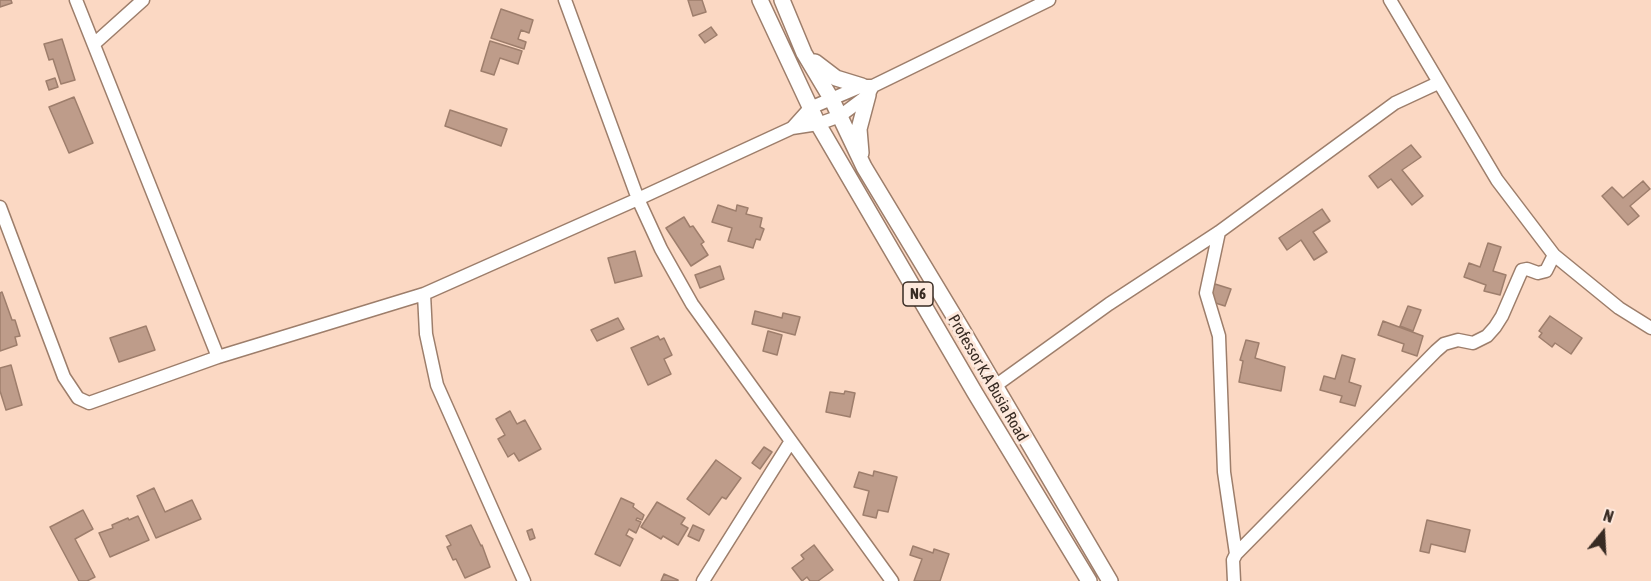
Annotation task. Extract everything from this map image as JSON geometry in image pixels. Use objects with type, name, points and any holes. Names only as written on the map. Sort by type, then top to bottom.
[{"type":"main road","name":"Professor K.A Busia Road","points":[[760,0],[818,124],[975,393],[1089,581]]},
{"type":"main road","name":"Professor K.A Busia Road","points":[[782,0],[804,52],[832,100],[864,167],[1110,581]]},
{"type":"main road","points":[[804,52],[827,73],[868,89],[859,129],[864,167]]},
{"type":"street","points":[[76,0],[218,357]]},
{"type":"street","points":[[94,44],[143,0]]},
{"type":"street","points":[[565,0],[638,199],[661,249],[692,304],[892,581]]},
{"type":"street","points":[[792,128],[810,108],[868,89],[1049,0]]},
{"type":"street","points":[[1390,0],[1497,180],[1554,255],[1619,308],[1651,328]]},
{"type":"street","points":[[995,386],[1109,304],[1219,232],[1388,108],[1438,83]]},
{"type":"street","points":[[0,207],[64,377],[78,398],[89,403],[218,357],[424,294],[792,128],[818,124],[840,116],[868,89]]},
{"type":"street","points":[[1219,232],[1206,293],[1219,336],[1224,472],[1236,554]]},
{"type":"street","points":[[1234,581],[1233,560],[1236,554],[1444,344],[1458,340],[1473,343],[1487,336],[1502,316],[1522,270],[1527,269],[1538,273],[1546,271],[1554,255]]},
{"type":"street","points":[[424,294],[426,334],[437,385],[524,581]]},
{"type":"street","points":[[703,581],[791,441]]},
{"type":"building","points":[[0,0],[11,0],[12,3],[0,7]]},
{"type":"building","points":[[688,0],[702,0],[706,12],[693,16]]},
{"type":"building","points":[[501,9],[533,20],[529,33],[521,30],[518,39],[526,42],[524,49],[491,38]]},
{"type":"building","points":[[711,27],[717,35],[705,43],[699,35]]},
{"type":"building","points":[[62,39],[75,80],[61,84],[53,59],[49,60],[44,44]]},
{"type":"building","points":[[490,41],[522,51],[518,64],[500,58],[494,75],[481,71]]},
{"type":"building","points":[[55,78],[58,87],[49,90],[46,81]]},
{"type":"building","points":[[74,97],[93,143],[69,153],[49,107]]},
{"type":"building","points":[[450,110],[507,129],[501,146],[445,126]]},
{"type":"building","points":[[1411,145],[1421,157],[1402,170],[1423,196],[1412,205],[1391,179],[1378,188],[1369,176]]},
{"type":"building","points":[[1643,181],[1650,189],[1630,206],[1639,216],[1628,225],[1602,196],[1612,187],[1623,198]]},
{"type":"building","points":[[718,205],[736,211],[737,205],[748,208],[746,214],[762,218],[760,227],[764,229],[760,240],[756,239],[753,248],[728,241],[732,228],[712,222]]},
{"type":"building","points":[[1322,209],[1330,221],[1313,232],[1327,252],[1314,260],[1301,240],[1287,250],[1279,238]]},
{"type":"building","points":[[684,217],[704,242],[701,244],[708,255],[691,266],[666,228]]},
{"type":"building","points":[[1488,243],[1501,247],[1493,271],[1506,275],[1500,295],[1484,291],[1486,285],[1464,277],[1469,263],[1480,267]]},
{"type":"building","points":[[635,251],[642,276],[615,283],[608,258]]},
{"type":"building","points":[[720,266],[724,279],[700,288],[695,275]]},
{"type":"building","points":[[1215,284],[1231,289],[1225,306],[1209,301]]},
{"type":"building","points":[[2,292],[20,336],[15,337],[17,345],[0,351],[0,293]]},
{"type":"building","points":[[1408,306],[1421,310],[1413,331],[1400,326]]},
{"type":"building","points":[[755,311],[782,318],[783,313],[800,317],[795,335],[752,324]]},
{"type":"building","points":[[1550,316],[1582,338],[1571,354],[1555,343],[1552,347],[1539,337],[1542,333],[1539,331]]},
{"type":"building","points":[[618,318],[624,329],[597,341],[591,330]]},
{"type":"building","points":[[1383,321],[1423,336],[1417,356],[1402,351],[1404,344],[1378,335]]},
{"type":"building","points":[[146,326],[155,350],[119,362],[110,338]]},
{"type":"building","points":[[768,331],[782,335],[777,355],[763,351]]},
{"type":"building","points":[[658,336],[660,340],[664,338],[672,355],[664,359],[671,374],[648,385],[631,348]]},
{"type":"building","points":[[1246,340],[1259,343],[1255,358],[1285,367],[1281,391],[1239,382],[1243,361],[1240,360]]},
{"type":"building","points":[[1342,355],[1355,359],[1349,382],[1361,386],[1355,406],[1340,402],[1342,396],[1320,390],[1324,376],[1335,379]]},
{"type":"building","points":[[11,365],[22,405],[6,410],[0,391],[0,368]]},
{"type":"building","points":[[845,391],[855,393],[850,417],[826,412],[830,392],[844,394]]},
{"type":"building","points":[[510,411],[517,424],[525,420],[541,449],[519,461],[514,453],[508,457],[498,439],[505,435],[496,419]]},
{"type":"building","points":[[764,447],[772,452],[760,469],[752,463]]},
{"type":"building","points":[[716,460],[741,478],[726,499],[722,497],[709,515],[687,499]]},
{"type":"building","points":[[874,471],[897,477],[888,512],[878,510],[876,518],[863,515],[869,491],[854,487],[859,472],[873,476]]},
{"type":"building","points":[[154,488],[165,512],[192,500],[201,519],[156,538],[137,496]]},
{"type":"building","points":[[621,498],[634,504],[633,507],[644,515],[642,520],[637,518],[636,520],[641,522],[636,533],[629,529],[626,535],[633,539],[620,566],[595,554]]},
{"type":"building","points":[[657,502],[685,518],[681,524],[688,528],[678,545],[663,536],[661,539],[641,527]]},
{"type":"building","points":[[83,510],[93,529],[75,539],[95,577],[87,581],[79,581],[50,527]]},
{"type":"building","points":[[138,516],[149,540],[110,557],[99,533],[113,528],[112,525],[128,518],[129,520]]},
{"type":"building","points":[[1427,520],[1470,530],[1465,552],[1431,544],[1429,553],[1420,551]]},
{"type":"building","points":[[471,525],[490,567],[465,578],[447,547],[451,545],[446,536]]},
{"type":"building","points":[[693,525],[704,530],[699,541],[688,536]]},
{"type":"building","points":[[532,529],[535,538],[530,540],[527,531]]},
{"type":"building","points":[[814,545],[833,570],[818,581],[810,581],[807,577],[802,581],[792,568],[804,559],[801,555]]},
{"type":"building","points":[[913,546],[933,553],[934,549],[949,554],[940,581],[914,581],[922,559],[910,555]]},
{"type":"building","points":[[664,574],[678,580],[678,581],[661,581]]}]
